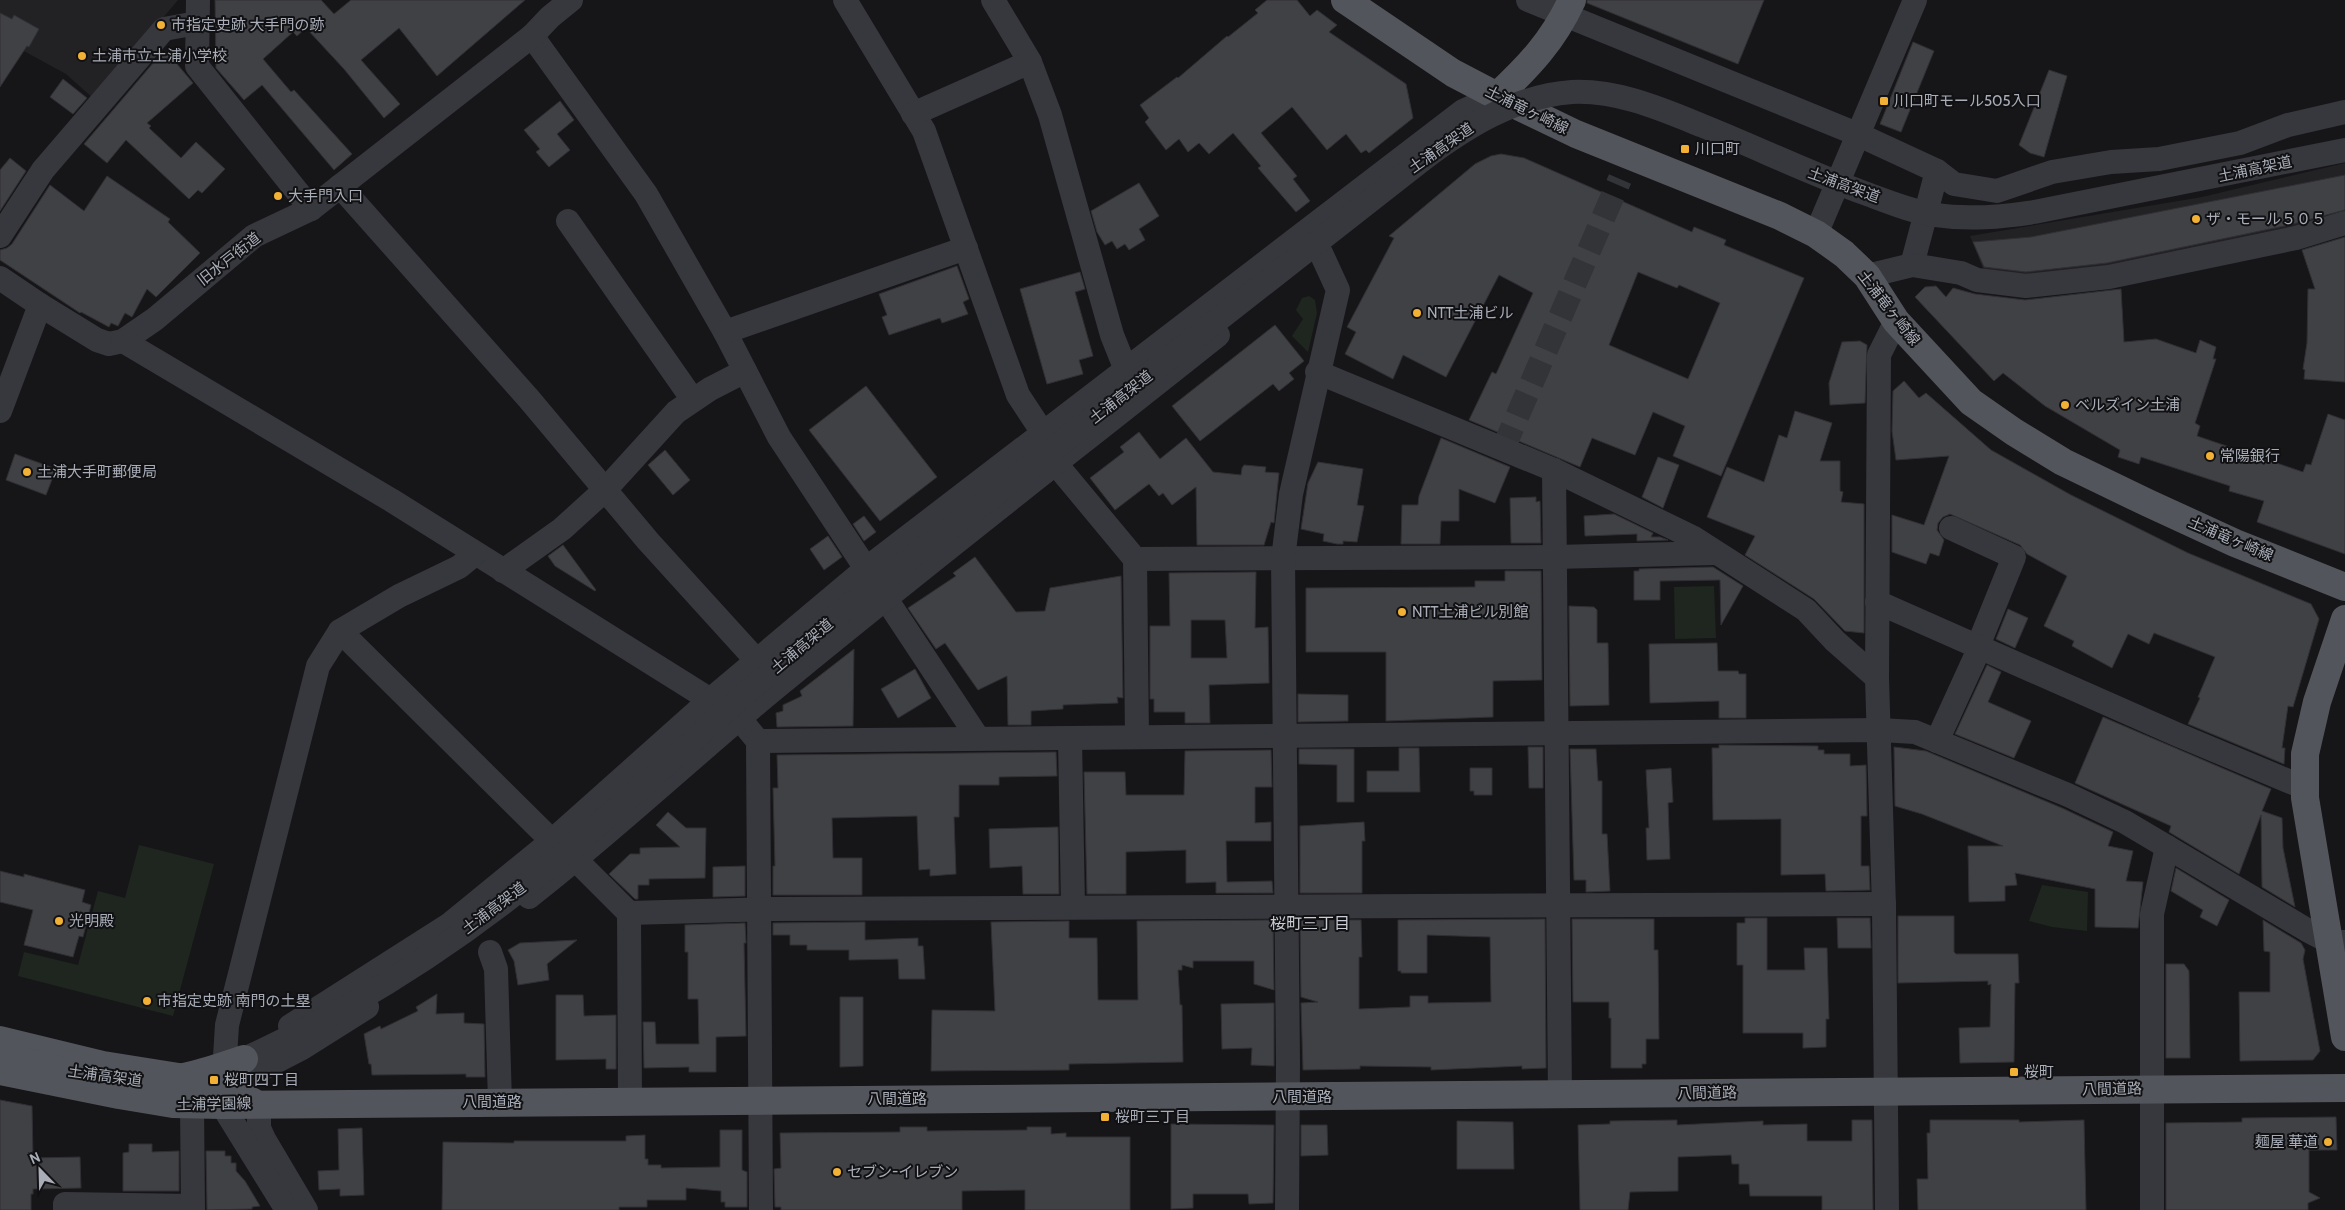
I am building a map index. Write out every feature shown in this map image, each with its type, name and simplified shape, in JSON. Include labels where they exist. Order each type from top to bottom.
[{"type":"main road","name":"土浦竜ヶ崎線","points":[[1345,0],[1453,73],[1496,96],[1576,134],[1780,216],[1816,234],[1844,254],[1867,276],[1896,321],[1971,402],[2014,432],[2064,462],[2148,503],[2235,542],[2345,587]]},
{"type":"main road","points":[[1496,96],[1531,64],[1543,50],[1568,8]]},
{"type":"main road","points":[[2345,619],[2317,702],[2305,754],[2305,788],[2312,849],[2337,942],[2345,1037]]},
{"type":"main road","name":"土浦学園線","points":[[0,1040],[96,1064],[210,1082],[223,1097]]},
{"type":"main road","name":"土浦高架道","points":[[0,1055],[66,1072],[135,1082],[166,1080],[201,1073],[235,1059]]},
{"type":"main road","name":"土浦学園線","points":[[0,1070],[118,1095],[173,1104],[192,1105],[223,1097],[259,1104]]},
{"type":"main road","name":"八間道路","points":[[259,1104],[2345,1088]]},
{"type":"street","points":[[198,0],[197,66],[311,209]]},
{"type":"street","name":"旧水戸街道","points":[[122,341],[156,319],[254,236],[311,209],[532,36],[550,17],[571,0]]},
{"type":"street","points":[[845,0],[924,131],[1018,396],[1043,433],[1056,464],[1135,559],[1137,738]]},
{"type":"street","points":[[993,0],[1030,62],[1050,115],[1112,335],[1126,370]]},
{"type":"street","points":[[1528,0],[1568,8],[1857,134],[1937,171],[1954,184],[1997,191],[2052,172],[2111,162],[2159,159],[2240,143],[2288,125],[2345,112]]},
{"type":"street","points":[[1816,234],[1915,0]]},
{"type":"street","points":[[0,236],[43,170],[164,29],[198,24]]},
{"type":"street","points":[[532,36],[646,194],[725,332],[779,437],[836,526],[867,568],[884,598],[978,738]]},
{"type":"street","points":[[913,114],[1030,62]]},
{"type":"street","name":"土浦高架道","points":[[235,1059],[296,1035],[404,971],[467,929],[583,838],[722,713],[844,610],[1051,452],[1422,160],[1457,134],[1492,114],[1541,97],[1572,92],[1602,93],[1631,99],[1708,128],[1813,174],[1874,197],[1934,215],[1967,218],[2000,217],[2034,212],[2345,150]]},
{"type":"street","points":[[223,1097],[467,943],[576,860],[738,718],[884,598],[1321,253],[1481,122],[1496,96]]},
{"type":"street","points":[[174,1076],[235,1059],[320,1008],[450,924],[554,840],[710,700],[867,568],[1463,111],[1496,96]]},
{"type":"street","points":[[1912,265],[1937,171]]},
{"type":"street","points":[[340,186],[529,399],[648,541],[757,661]]},
{"type":"street","points":[[568,221],[694,400]]},
{"type":"street","points":[[1867,276],[1912,265],[1961,273],[1977,280],[2026,286],[2109,277],[2296,238],[2345,223]]},
{"type":"street","points":[[725,332],[966,248]]},
{"type":"street","points":[[1287,1210],[1287,906],[1283,559],[1291,494],[1317,372],[1338,290],[1321,253]]},
{"type":"street","points":[[0,278],[97,340],[109,344],[122,341],[391,500],[738,718],[758,741],[761,1210]]},
{"type":"street","points":[[0,411],[5,381],[40,305]]},
{"type":"street","points":[[1886,1210],[1884,904],[1877,678],[1879,355],[1896,321]]},
{"type":"street","points":[[503,571],[562,529],[605,490],[676,412],[710,389],[745,371]]},
{"type":"street","points":[[1317,372],[1554,470],[1694,538],[1806,610],[1835,642],[1877,678]]},
{"type":"street","points":[[1554,470],[1560,1095]]},
{"type":"street","points":[[1937,741],[1979,647],[2014,557],[1951,528]]},
{"type":"street","points":[[1135,559],[1555,557],[1715,553]]},
{"type":"street","points":[[287,1210],[223,1097],[235,1059],[227,1024],[315,675],[318,666],[340,631],[399,596],[459,567],[475,554]]},
{"type":"street","points":[[1878,602],[2305,788]]},
{"type":"street","points":[[340,631],[543,832]]},
{"type":"street","points":[[758,741],[1557,732],[1880,730],[1914,732],[2076,799],[2125,822],[2166,847],[2337,942]]},
{"type":"street","points":[[1070,738],[1073,908]]},
{"type":"street","points":[[2152,1210],[2152,914],[2166,847]]},
{"type":"street","points":[[576,860],[629,914],[630,1101]]},
{"type":"street","points":[[629,914],[760,909],[1884,904]]},
{"type":"street","points":[[490,952],[496,969],[500,1102]]},
{"type":"street","points":[[259,1104],[259,1128],[264,1140],[306,1210]]},
{"type":"street","points":[[65,1210],[65,1204],[192,1208],[192,1105]]},
{"type":"shaded area","name":"土浦市立土浦小学校","points":[[0,0],[178,0],[94,99],[66,74],[0,38]]},
{"type":"shaded area","name":"ザ・モール５０５","points":[[2345,163],[2345,212],[2301,226],[2154,260],[2028,275],[1984,271],[1970,236],[2202,197]]},
{"type":"shaded area","points":[[1309,296],[1315,300],[1317,313],[1308,352],[1292,336],[1303,319],[1296,310],[1302,298]]},
{"type":"shaded area","points":[[1714,586],[1716,638],[1675,639],[1674,587]]},
{"type":"shaded area","points":[[139,845],[214,864],[173,1016],[18,976],[24,952],[78,965],[98,891],[125,898]]},
{"type":"shaded area","points":[[2042,885],[2088,892],[2087,931],[2052,927],[2029,921]]},
{"type":"building","points":[[215,0],[321,0],[334,14],[351,0],[525,0],[437,76],[399,28],[361,60],[400,104],[384,118],[344,69],[306,28],[297,36],[293,32],[263,59],[291,92],[294,90],[352,154],[334,170],[262,85],[244,100],[216,68]]},
{"type":"building","points":[[1267,0],[1297,0],[1310,16],[1317,10],[1337,25],[1329,32],[1406,84],[1413,118],[1369,153],[1366,150],[1361,153],[1346,134],[1327,150],[1292,107],[1261,133],[1297,176],[1293,179],[1310,201],[1296,212],[1258,168],[1261,166],[1233,133],[1209,154],[1199,143],[1188,152],[1179,139],[1166,150],[1145,122],[1149,118],[1140,105],[1178,78],[1227,36],[1258,13],[1255,10]]},
{"type":"building","points":[[1587,0],[1764,0],[1738,64],[1587,3]]},
{"type":"building","points":[[0,13],[12,19],[14,15],[39,29],[29,47],[27,46],[0,87]]},
{"type":"building","points":[[1913,42],[1934,51],[1901,132],[1880,124]]},
{"type":"building","points":[[166,51],[193,83],[147,123],[151,126],[149,128],[181,158],[196,142],[225,169],[202,193],[198,190],[189,199],[126,140],[107,163],[84,144],[154,62]]},
{"type":"building","points":[[2049,70],[2067,76],[2044,157],[2030,153],[2019,145]]},
{"type":"building","points":[[63,79],[87,98],[73,114],[50,97]]},
{"type":"building","points":[[560,101],[574,120],[557,134],[570,150],[549,167],[536,152],[540,149],[524,130]]},
{"type":"building","points":[[1501,154],[1524,158],[1692,232],[1694,227],[1726,240],[1724,245],[1804,278],[1721,476],[1673,456],[1685,426],[1653,412],[1635,455],[1592,438],[1580,467],[1469,420],[1492,372],[1496,374],[1533,293],[1499,275],[1446,377],[1403,355],[1393,379],[1345,354],[1356,332],[1347,327],[1394,238],[1389,236],[1475,164],[1491,156]],"holes":[[[1638,272],[1677,288],[1679,285],[1720,303],[1688,379],[1609,345]]]},
{"type":"building","points":[[10,158],[26,171],[0,211],[0,170]]},
{"type":"building","name":"ザ・モール５０５","points":[[2345,175],[2345,210],[2289,225],[2107,263],[2026,272],[1984,267],[1973,242],[2031,237]]},
{"type":"building","points":[[107,176],[170,219],[168,222],[200,253],[156,297],[147,289],[132,317],[125,313],[118,326],[111,323],[109,327],[80,313],[0,260],[0,250],[12,244],[50,185],[84,211]]},
{"type":"building","points":[[1139,183],[1159,216],[1139,229],[1145,240],[1129,250],[1125,244],[1117,249],[1112,241],[1105,245],[1097,232],[1091,211]]},
{"type":"building","points":[[2345,237],[2345,382],[2304,379],[2308,289],[2315,289],[2302,250]]},
{"type":"building","points":[[957,266],[969,299],[963,302],[968,314],[942,323],[940,318],[889,335],[882,317],[887,315],[879,294]]},
{"type":"building","points":[[1080,272],[1085,289],[1075,292],[1093,356],[1079,360],[1083,374],[1047,384],[1020,289]]},
{"type":"building","points":[[1936,286],[1946,297],[1953,288],[1975,294],[2025,300],[2121,289],[2124,342],[2156,339],[2196,353],[2200,340],[2216,347],[2213,359],[2216,359],[2195,423],[2200,426],[2197,436],[2303,472],[2306,464],[2311,465],[2328,414],[2345,420],[2345,554],[2257,522],[2264,501],[2229,491],[2230,486],[2141,457],[2139,464],[2118,457],[2120,450],[2045,406],[2003,373],[1994,381],[1915,297],[1925,287]]},
{"type":"building","points":[[1275,325],[1304,361],[1289,373],[1294,379],[1279,391],[1273,384],[1200,441],[1172,406]]},
{"type":"building","points":[[1860,341],[1867,345],[1865,403],[1830,405],[1829,383],[1842,342]]},
{"type":"building","points":[[1904,381],[1919,398],[1926,393],[1991,450],[2071,495],[2188,553],[2311,604],[2319,619],[2293,707],[2288,706],[2282,748],[2285,748],[2284,764],[2188,724],[2215,657],[2154,633],[2149,644],[2128,634],[2112,668],[2072,646],[2074,641],[2044,626],[2067,576],[2027,554],[2020,545],[1950,514],[1943,517],[1938,523],[1937,530],[1944,540],[1939,556],[1930,553],[1926,564],[1892,552],[1892,515],[1924,525],[1949,456],[1896,460],[1892,431],[1893,391]]},
{"type":"building","points":[[866,386],[937,477],[880,521],[809,430]]},
{"type":"building","points":[[1795,411],[1832,423],[1820,461],[1840,461],[1840,491],[1843,492],[1841,502],[1864,504],[1864,633],[1845,631],[1814,599],[1745,555],[1755,536],[1707,517],[1727,467],[1764,482],[1779,435],[1787,438]]},
{"type":"building","points":[[1139,432],[1160,459],[1186,438],[1213,472],[1241,475],[1244,465],[1266,467],[1265,472],[1279,473],[1274,523],[1271,522],[1264,545],[1197,545],[1196,487],[1172,505],[1163,493],[1159,496],[1149,484],[1115,510],[1090,478],[1124,452],[1120,447]]},
{"type":"building","points":[[1441,438],[1510,467],[1495,503],[1459,489],[1459,521],[1441,521],[1440,544],[1401,544],[1402,505],[1418,505],[1419,496]]},
{"type":"building","points":[[665,450],[690,480],[673,495],[648,465]]},
{"type":"building","points":[[15,454],[56,469],[46,495],[6,480]]},
{"type":"building","points":[[1658,457],[1679,465],[1663,508],[1642,497]]},
{"type":"building","points":[[1318,462],[1363,469],[1357,505],[1364,506],[1357,542],[1343,541],[1343,544],[1337,544],[1323,541],[1324,534],[1301,529],[1308,483]]},
{"type":"building","points":[[1536,497],[1536,502],[1540,501],[1541,543],[1511,543],[1510,498]]},
{"type":"building","points":[[1614,514],[1653,533],[1651,537],[1660,537],[1668,540],[1637,541],[1637,534],[1585,536],[1584,516]]},
{"type":"building","points":[[864,516],[876,532],[864,541],[853,524]]},
{"type":"building","points":[[828,536],[842,557],[824,570],[810,549]]},
{"type":"building","points":[[563,545],[595,591],[555,566],[548,556]]},
{"type":"building","points":[[975,557],[1016,612],[1045,611],[1050,588],[1121,576],[1123,698],[1117,697],[1118,703],[1063,705],[1063,709],[1031,711],[1031,725],[1008,725],[1007,676],[978,690],[945,643],[936,649],[908,608],[956,576],[953,573]]},
{"type":"building","points":[[1713,567],[1743,586],[1721,625],[1720,580],[1660,581],[1660,600],[1634,600],[1634,571],[1639,571],[1639,569]]},
{"type":"building","points":[[1505,571],[1541,571],[1542,680],[1493,681],[1493,717],[1386,721],[1386,652],[1306,652],[1306,588],[1475,587],[1475,581],[1505,581]]},
{"type":"building","points":[[1256,572],[1255,628],[1268,627],[1269,683],[1209,685],[1210,723],[1185,723],[1185,712],[1154,712],[1154,699],[1150,699],[1150,626],[1170,626],[1169,573]],"holes":[[[1191,620],[1225,620],[1227,658],[1191,658]]]},
{"type":"building","points":[[1569,606],[1594,607],[1597,610],[1597,643],[1608,643],[1609,705],[1570,706]]},
{"type":"building","points":[[2008,609],[2028,618],[2015,648],[1996,639]]},
{"type":"building","points":[[1717,643],[1718,671],[1738,671],[1739,674],[1746,674],[1746,718],[1719,718],[1719,701],[1650,703],[1649,644]]},
{"type":"building","points":[[854,649],[853,726],[777,727],[776,713],[783,711],[783,705],[802,696],[800,691]]},
{"type":"building","points":[[1987,665],[2001,672],[1988,702],[2031,721],[2014,758],[1955,734]]},
{"type":"building","points":[[915,669],[931,698],[898,718],[881,689]]},
{"type":"building","points":[[1298,694],[1348,695],[1348,721],[1298,722]]},
{"type":"building","points":[[2103,717],[2271,789],[2262,811],[2282,818],[2283,848],[2295,907],[2262,887],[2261,815],[2239,874],[2169,832],[2171,826],[2075,783]]},
{"type":"building","points":[[1719,745],[1818,746],[1818,750],[1824,750],[1824,754],[1850,754],[1850,766],[1866,765],[1867,816],[1861,816],[1861,866],[1869,866],[1870,890],[1826,891],[1825,874],[1781,875],[1781,819],[1713,820],[1712,748],[1719,748]]},
{"type":"building","points":[[1528,747],[1543,747],[1543,788],[1529,788]]},
{"type":"building","points":[[1894,747],[1926,751],[2062,808],[2113,832],[2108,846],[2133,851],[2126,881],[2143,882],[2138,928],[2095,927],[2095,889],[2015,873],[2017,885],[2005,886],[2005,901],[1969,902],[1968,846],[2003,846],[1922,814],[1895,806]]},
{"type":"building","points":[[1399,748],[1419,748],[1420,792],[1367,792],[1367,771],[1399,771]]},
{"type":"building","points":[[1299,749],[1354,749],[1354,802],[1337,802],[1337,765],[1299,764]]},
{"type":"building","points":[[1570,749],[1596,749],[1598,781],[1602,781],[1602,834],[1607,834],[1610,891],[1586,892],[1586,880],[1574,880]]},
{"type":"building","points":[[1271,750],[1272,787],[1255,787],[1255,823],[1271,822],[1271,841],[1226,841],[1227,882],[1272,881],[1273,893],[1216,893],[1216,882],[1186,883],[1186,850],[1126,852],[1126,894],[1087,894],[1084,772],[1125,772],[1126,795],[1184,795],[1185,751]]},
{"type":"building","points":[[1056,752],[1057,776],[999,777],[999,785],[959,785],[959,817],[954,817],[956,874],[930,876],[930,869],[919,870],[917,816],[832,818],[833,858],[862,858],[862,895],[773,895],[773,866],[775,866],[773,788],[778,788],[777,755]]},
{"type":"building","points":[[1470,768],[1492,768],[1492,795],[1474,795],[1474,791],[1470,791]]},
{"type":"building","points":[[1671,768],[1673,802],[1668,803],[1670,859],[1647,860],[1646,828],[1649,828],[1646,770]]},
{"type":"building","points":[[668,812],[686,828],[706,828],[705,878],[649,879],[649,885],[638,885],[638,899],[635,899],[609,874],[630,854],[640,854],[640,848],[680,847],[656,825]]},
{"type":"building","points":[[1364,822],[1365,841],[1362,841],[1362,893],[1300,893],[1300,826]]},
{"type":"building","points":[[1058,827],[1059,894],[1023,894],[1022,866],[990,868],[989,829]]},
{"type":"building","points":[[745,866],[745,896],[713,897],[713,867]]},
{"type":"building","points":[[2176,868],[2229,900],[2217,926],[2200,917],[2203,910],[2171,891]]},
{"type":"building","name":"光明殿","points":[[0,871],[24,877],[24,874],[85,890],[82,902],[91,905],[83,937],[79,936],[73,957],[24,945],[33,910],[0,902]]},
{"type":"building","points":[[1898,916],[1954,916],[1954,952],[1956,954],[2018,954],[2019,983],[2015,983],[2014,1062],[1960,1063],[1959,1028],[1990,1027],[1991,984],[1988,985],[1988,981],[1898,983]]},
{"type":"building","points":[[1745,918],[1767,918],[1767,970],[1805,970],[1804,948],[1827,948],[1829,1019],[1826,1019],[1826,1047],[1803,1048],[1803,1033],[1743,1033],[1743,965],[1737,965],[1737,923],[1745,923]]},
{"type":"building","points":[[1837,918],[1870,918],[1871,948],[1838,948]]},
{"type":"building","points":[[1545,919],[1546,1068],[1522,1069],[1522,1066],[1431,1070],[1431,1067],[1360,1066],[1360,1069],[1303,1070],[1301,1003],[1318,1002],[1301,997],[1300,920],[1361,920],[1362,957],[1359,957],[1359,1009],[1410,1007],[1410,996],[1428,996],[1428,1003],[1491,1002],[1490,937],[1427,935],[1427,973],[1401,973],[1401,971],[1398,971],[1398,920]]},
{"type":"building","points":[[1572,919],[1654,919],[1654,950],[1658,950],[1659,1039],[1646,1039],[1646,1064],[1642,1064],[1642,1068],[1611,1068],[1611,1018],[1609,1018],[1609,1002],[1573,1002]]},
{"type":"building","points":[[1273,920],[1274,990],[1254,984],[1254,961],[1193,961],[1193,968],[1182,965],[1182,970],[1178,970],[1180,1005],[1182,1005],[1183,1062],[1069,1064],[1069,1070],[931,1071],[932,1010],[995,1011],[991,922],[1069,921],[1069,938],[1097,938],[1098,1000],[1138,1000],[1137,921]]},
{"type":"building","points":[[2263,920],[2301,943],[2305,950],[2303,959],[2320,1051],[2313,1060],[2240,1061],[2239,992],[2270,992],[2270,952],[2264,951]]},
{"type":"building","points":[[865,922],[865,940],[918,938],[918,946],[923,946],[925,979],[899,979],[898,959],[849,960],[849,950],[807,950],[807,945],[790,945],[790,935],[773,935],[773,923]]},
{"type":"building","points":[[745,923],[746,1036],[716,1037],[716,1072],[689,1072],[689,1067],[644,1068],[643,1022],[655,1022],[656,1044],[699,1044],[698,999],[688,999],[688,952],[685,952],[685,925]]},
{"type":"building","points":[[577,940],[547,964],[549,980],[518,985],[514,961],[508,950],[520,943]]},
{"type":"building","points":[[2166,964],[2184,964],[2189,971],[2190,1058],[2166,1058]]},
{"type":"building","points":[[437,994],[436,1014],[464,1013],[464,1023],[484,1024],[485,1077],[466,1077],[466,1074],[372,1075],[364,1034],[380,1026],[381,1029],[418,1011],[416,1007]]},
{"type":"building","points":[[556,995],[583,995],[584,1016],[616,1015],[616,1069],[606,1069],[606,1059],[556,1060]]},
{"type":"building","points":[[840,997],[863,997],[863,1066],[840,1067]]},
{"type":"building","points":[[1274,1003],[1274,1066],[1251,1065],[1252,1048],[1222,1049],[1221,1004]]},
{"type":"building","points":[[0,1100],[32,1106],[33,1158],[80,1157],[81,1188],[33,1189],[33,1194],[31,1194],[31,1210],[0,1210]]},
{"type":"building","points":[[2336,1117],[2337,1150],[2309,1150],[2309,1192],[2320,1198],[2308,1203],[2308,1210],[2166,1210],[2166,1123],[2242,1122],[2242,1118]]},
{"type":"building","points":[[1677,1120],[1677,1125],[1763,1121],[1763,1125],[1807,1124],[1807,1141],[1852,1141],[1852,1120],[1872,1120],[1873,1210],[1822,1210],[1822,1196],[1750,1196],[1749,1184],[1739,1184],[1739,1164],[1732,1164],[1731,1155],[1678,1157],[1678,1191],[1630,1192],[1628,1210],[1580,1210],[1578,1125],[1610,1124],[1610,1121]]},
{"type":"building","points":[[1930,1120],[2019,1120],[2019,1122],[2084,1120],[2086,1210],[1918,1210],[1917,1179],[1928,1179],[1927,1133],[1930,1133]]},
{"type":"building","points":[[1457,1121],[1513,1122],[1514,1169],[1457,1169]]},
{"type":"building","points":[[1171,1124],[1274,1125],[1273,1203],[1249,1204],[1248,1194],[1193,1194],[1193,1208],[1171,1209]]},
{"type":"building","points":[[1301,1125],[1327,1125],[1328,1155],[1301,1156]]},
{"type":"building","points":[[900,1127],[927,1127],[927,1131],[1027,1130],[1027,1127],[1051,1127],[1051,1134],[1066,1133],[1066,1137],[1130,1137],[1130,1210],[1025,1210],[1025,1190],[962,1191],[962,1210],[781,1210],[781,1207],[775,1207],[774,1169],[781,1168],[780,1133],[900,1132]]},
{"type":"building","points":[[362,1128],[364,1195],[340,1196],[340,1189],[319,1190],[318,1171],[339,1170],[338,1129]]},
{"type":"building","points":[[720,1130],[742,1130],[742,1170],[747,1172],[747,1207],[725,1207],[725,1202],[721,1202],[721,1191],[686,1188],[686,1200],[647,1200],[647,1207],[619,1207],[619,1210],[442,1210],[443,1142],[626,1141],[626,1136],[645,1135],[645,1159],[648,1159],[648,1165],[661,1165],[661,1168],[720,1167]]},
{"type":"building","points":[[129,1144],[152,1144],[152,1152],[179,1151],[179,1191],[123,1191],[123,1153],[129,1152]]},
{"type":"building","points":[[206,1151],[225,1151],[225,1156],[231,1156],[231,1163],[236,1163],[236,1171],[245,1181],[260,1206],[252,1207],[252,1209],[207,1210]]},
{"type":"tunnel","points":[[1503,449],[1620,179]]},
{"type":"place","name":"市指定史跡 大手門の跡","points":[[161,25]]},
{"type":"place","name":"土浦市立土浦小学校","points":[[82,56]]},
{"type":"place","name":"川口町モール505入口","points":[[1884,101]]},
{"type":"place","name":"川口町","points":[[1685,149]]},
{"type":"place","name":"大手門入口","points":[[278,196]]},
{"type":"place","name":"ザ・モール５０５","points":[[2196,219]]},
{"type":"place","name":"NTT土浦ビル","points":[[1417,313]]},
{"type":"place","name":"ベルズイン土浦","points":[[2065,405]]},
{"type":"place","name":"常陽銀行","points":[[2210,456]]},
{"type":"place","name":"土浦大手町郵便局","points":[[27,472]]},
{"type":"place","name":"NTT土浦ビル別館","points":[[1402,612]]},
{"type":"place","name":"光明殿","points":[[59,921]]},
{"type":"place","name":"市指定史跡 南門の土塁","points":[[147,1001]]},
{"type":"place","name":"桜町","points":[[2014,1072]]},
{"type":"place","name":"桜町四丁目","points":[[214,1080]]},
{"type":"place","name":"桜町三丁目","points":[[1105,1117]]},
{"type":"place","name":"麺屋 華道","points":[[2328,1142]]},
{"type":"place","name":"セブン-イレブン","points":[[837,1172]]},
{"type":"district","name":"桜町三丁目","points":[[1310,923]]}]
